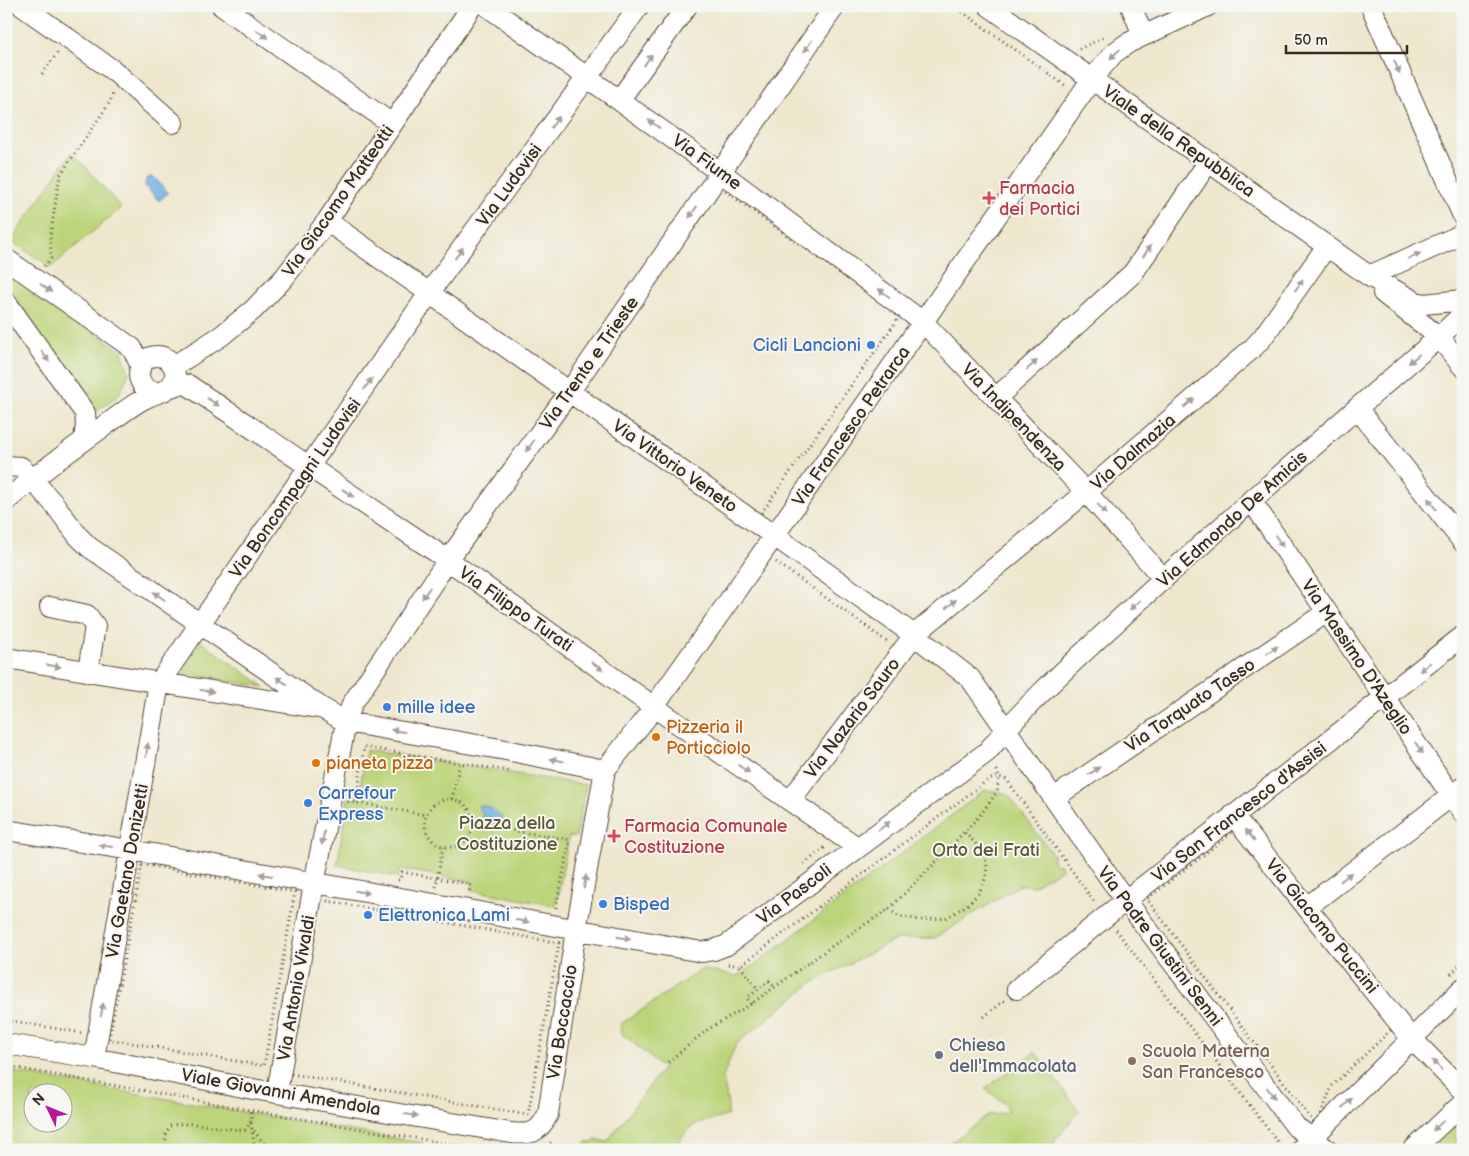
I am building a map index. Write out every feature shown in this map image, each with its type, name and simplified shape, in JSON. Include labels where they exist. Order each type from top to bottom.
[{"type":"street","points":[[22,6],[114,71],[173,123]]},
{"type":"street","points":[[222,6],[392,124]]},
{"type":"street","name":"Via Giacomo Matteotti","points":[[174,366],[221,336],[253,310],[284,278],[327,221],[472,6]]},
{"type":"street","name":"Via Fiume","points":[[487,6],[721,172],[923,322]]},
{"type":"street","name":"Via Ludovisi","points":[[430,292],[639,6]]},
{"type":"street","points":[[620,99],[687,6]]},
{"type":"street","name":"Via Trento e Trieste","points":[[346,722],[352,704],[448,560],[570,391],[835,6]]},
{"type":"street","name":"Viale della Repubblica","points":[[989,6],[1369,276]]},
{"type":"street","points":[[1131,6],[1143,35]]},
{"type":"street","points":[[1371,6],[1463,216]]},
{"type":"street","name":"Via Francesco Petrarca","points":[[605,770],[654,707],[1092,79],[1114,53],[1143,35],[1214,10]]},
{"type":"street","points":[[996,398],[1133,273],[1209,161]]},
{"type":"street","name":"Via Vittorio Veneto","points":[[327,221],[914,635],[970,678],[1007,729]]},
{"type":"street","points":[[1369,276],[1463,234]]},
{"type":"street","name":"Via Dalmazia","points":[[914,635],[1086,492],[1254,347],[1327,246]]},
{"type":"street","points":[[6,259],[132,348],[143,386],[153,392],[164,390]]},
{"type":"street","points":[[1369,276],[1416,302],[1424,304],[1463,300]]},
{"type":"street","points":[[1369,276],[1386,296],[1439,337],[1463,367]]},
{"type":"street","name":"Via Boncompagni Ludovisi","points":[[158,683],[310,468],[430,292]]},
{"type":"street","points":[[6,302],[85,413],[84,440]]},
{"type":"street","name":"Via Edmondo De Amicis","points":[[1007,729],[1079,656],[1463,314]]},
{"type":"street","name":"Via Indipendenza","points":[[923,322],[1086,492],[1164,579]]},
{"type":"street","points":[[6,501],[31,479],[143,398],[164,390],[175,377],[174,366],[167,359],[158,356],[148,358],[140,371],[132,392],[106,424]]},
{"type":"street","name":"Via Filippo Turati","points":[[164,390],[179,384],[188,385],[448,560],[654,707],[857,847]]},
{"type":"street","points":[[1357,408],[1463,542]]},
{"type":"street","points":[[6,466],[20,467],[89,547],[322,708],[346,722],[605,770],[576,930],[431,912],[314,884],[131,850],[6,830]]},
{"type":"street","name":"Via Massimo D'Azeglio","points":[[1252,500],[1386,698],[1457,792],[1463,813]]},
{"type":"street","points":[[50,607],[87,614],[92,619],[95,626],[88,672]]},
{"type":"street","name":"Via Torquato Tasso","points":[[1054,798],[1327,612]]},
{"type":"street","name":"Via Nazario Sauro","points":[[790,801],[914,635]]},
{"type":"street","name":"Via San Francesco d'Assisi","points":[[1017,989],[1233,815],[1386,698],[1463,636]]},
{"type":"street","points":[[6,658],[322,708]]},
{"type":"street","name":"Via Gaetano Donizetti","points":[[94,1058],[158,683]]},
{"type":"street","points":[[314,884],[346,722]]},
{"type":"street","name":"Via Padre Giustini Senni","points":[[1007,729],[1126,900],[1296,1127],[1313,1146]]},
{"type":"street","name":"Via Pascoli","points":[[576,930],[702,952],[714,950],[727,944],[857,847],[991,757],[1007,729]]},
{"type":"street","points":[[991,757],[1000,750],[1022,751]]},
{"type":"street","points":[[1307,907],[1457,792]]},
{"type":"street","name":"Via Giacomo Puccini","points":[[1233,815],[1411,1038],[1463,1092]]},
{"type":"street","name":"Via Antonio Vivaldi","points":[[277,1092],[314,884]]},
{"type":"street","name":"Via Boccaccio","points":[[548,1114],[576,930]]},
{"type":"street","points":[[1313,1146],[1411,1038],[1456,982]]},
{"type":"street","name":"Viale Giovanni Amendola","points":[[6,1044],[518,1134],[536,1131],[542,1126],[548,1114]]},
{"type":"street","points":[[1413,1150],[1463,1103]]},
{"type":"path","points":[[954,6],[1067,86]]},
{"type":"path","points":[[1214,10],[1237,6]]},
{"type":"path","points":[[1074,51],[1076,52],[1109,35]]},
{"type":"path","points":[[42,74],[59,51]]},
{"type":"path","points":[[35,280],[50,258],[50,237],[60,175],[112,99],[113,93],[110,88]]},
{"type":"path","points":[[721,188],[900,316],[760,515],[581,387],[721,188]]},
{"type":"path","points":[[776,561],[891,644]]},
{"type":"path","points":[[356,797],[364,747],[511,771]]},
{"type":"path","points":[[668,1062],[707,1030],[751,1004],[889,908],[981,814],[997,792],[999,777],[991,757]]},
{"type":"path","points":[[452,799],[460,763]]},
{"type":"path","points":[[740,966],[852,880],[988,780],[999,777],[1007,780],[1106,916],[1279,1144],[1279,1150]]},
{"type":"path","points":[[452,799],[465,805],[472,817],[473,824],[472,831],[464,843],[450,848],[437,844],[427,835],[425,828],[426,815],[429,809],[439,801],[452,799]]},
{"type":"path","points":[[345,800],[426,815]]},
{"type":"path","points":[[473,824],[576,841]]},
{"type":"path","points":[[1234,831],[1392,1029],[1332,1086],[1319,1120],[1315,1124],[1172,932],[1147,899],[1234,831]]},
{"type":"path","points":[[889,908],[898,916],[921,920],[946,918],[967,905],[979,893],[986,877],[987,863],[980,848],[964,832]]},
{"type":"path","points":[[547,907],[557,908],[570,840]]},
{"type":"path","points":[[803,864],[828,845],[826,844]]},
{"type":"path","points":[[431,912],[443,847]]},
{"type":"path","points":[[142,864],[295,892],[264,1066],[109,1039],[142,864]]},
{"type":"path","points":[[391,878],[400,880],[402,872],[438,878],[470,884],[469,893],[479,894]]},
{"type":"path","points":[[317,899],[431,912],[559,943],[528,1115],[286,1073],[317,899]]},
{"type":"path","points":[[722,962],[740,966],[758,989]]},
{"type":"path","points":[[1456,982],[1463,962]]},
{"type":"path","points":[[751,1004],[746,998],[758,989],[769,981],[774,987]]},
{"type":"path","points":[[984,1017],[1017,989]]},
{"type":"path","points":[[6,1020],[82,1033],[84,1024]]},
{"type":"path","points":[[6,1066],[485,1150]]},
{"type":"path","points":[[250,1110],[255,1150]]},
{"type":"path","points":[[174,1150],[165,1148],[166,1135],[170,1126],[184,1124],[245,1130],[251,1123]]},
{"type":"path","points":[[252,1128],[268,1150]]},
{"type":"green space","points":[[71,153],[84,165],[121,208],[51,267],[11,241]]},
{"type":"green space","points":[[6,275],[21,279],[122,352],[129,373],[120,393],[96,412],[43,340],[11,292],[6,284]]},
{"type":"green space","points":[[201,642],[265,687],[181,673]]},
{"type":"green space","name":"Piazza della Costituzione","points":[[366,750],[586,785],[576,837],[569,836],[556,906],[472,890],[473,882],[400,869],[398,877],[337,865],[348,798],[358,799]]},
{"type":"green space","name":"Orto dei Frati","points":[[985,790],[1007,793],[1054,856],[1052,859],[1056,865],[1059,863],[1063,868],[1033,886],[1020,885],[935,938],[897,939],[812,983],[736,1044],[723,1077],[728,1115],[694,1125],[685,1133],[674,1150],[578,1150],[588,1141],[590,1144],[596,1140],[607,1142],[663,1068],[620,1032],[621,1024],[702,969],[736,976],[745,972]]},
{"type":"green space","points":[[1035,1052],[1079,1111],[1054,1142],[1058,1150],[941,1150],[988,1115],[1009,1111],[1002,1101],[985,1089]]},
{"type":"green space","points":[[6,1071],[423,1143],[417,1150],[6,1150]]},
{"type":"green space","points":[[1457,1120],[1463,1121],[1463,1150],[1442,1150],[1432,1139]]},
{"type":"water","points":[[154,177],[168,193],[159,201],[145,186],[146,179]]},
{"type":"water","points":[[479,805],[489,807],[496,812],[508,828],[489,823],[483,817]]},
{"type":"place","name":"Farmacia dei Portici","points":[[989,198]]},
{"type":"place","name":"Cicli Lancioni","points":[[871,345]]},
{"type":"place","name":"mille idee","points":[[387,707]]},
{"type":"place","name":"Pizzeria il Porticciolo","points":[[656,737]]},
{"type":"place","name":"pianeta pizza","points":[[316,763]]},
{"type":"place","name":"Carrefour Express","points":[[308,803]]},
{"type":"place","name":"Farmacia Comunale Costituzione","points":[[614,836]]},
{"type":"place","name":"Bisped","points":[[603,904]]},
{"type":"place","name":"Elettronica Lami","points":[[368,915]]},
{"type":"place","name":"Chiesa dell'Immacolata","points":[[939,1055]]},
{"type":"place","name":"Scuola Materna San Francesco","points":[[1132,1061]]}]
